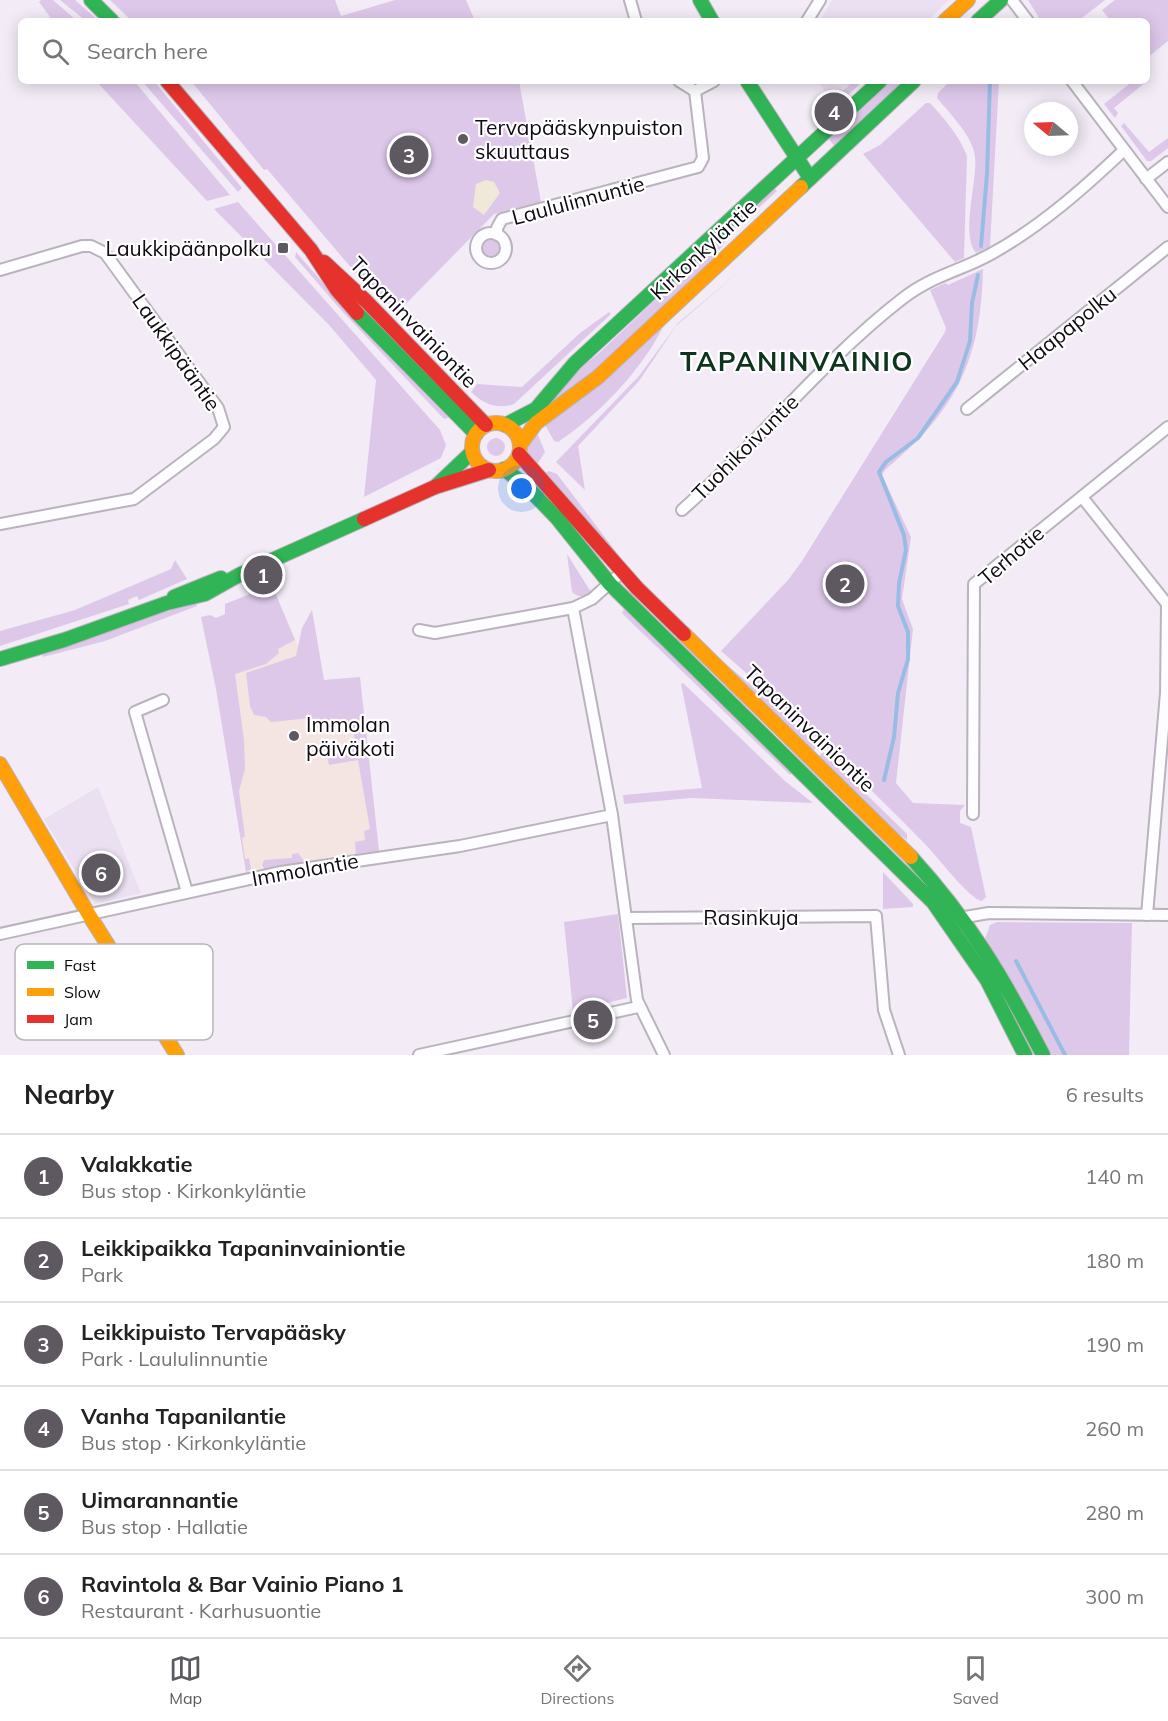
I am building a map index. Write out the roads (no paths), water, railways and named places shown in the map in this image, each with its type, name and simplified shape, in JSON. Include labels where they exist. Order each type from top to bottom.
[{"type":"main road","points":[[91,0],[109,18]]},
{"type":"main road","points":[[700,0],[710,18]]},
{"type":"main road","points":[[948,18],[968,0]]},
{"type":"main road","points":[[981,18],[1001,0]]},
{"type":"main road","name":"Tapaninvainiontie","points":[[169,84],[311,250],[347,280],[481,429]]},
{"type":"main road","points":[[749,84],[810,178]]},
{"type":"main road","name":"Kirkonkyläntie","points":[[505,425],[519,422],[529,414],[575,363],[877,84]]},
{"type":"main road","name":"Kirkonkyläntie","points":[[519,449],[536,423],[598,377],[911,84]]},
{"type":"main road","points":[[0,659],[64,640],[167,603],[181,592],[196,586],[239,575],[435,487],[476,472],[504,469],[513,463],[519,449],[517,435],[505,425],[497,423],[481,429],[472,452],[449,471],[435,487]]},
{"type":"main road","name":"Tapaninvainiontie","points":[[519,449],[622,572],[890,834],[946,896],[1009,988],[1043,1055]]},
{"type":"main road","points":[[472,452],[476,461],[489,470]]},
{"type":"main road","name":"Tapaninvainiontie","points":[[504,469],[524,484],[557,518],[610,584],[880,847],[933,902],[987,980],[1025,1055]]},
{"type":"main road","points":[[0,764],[107,944]]},
{"type":"main road","points":[[168,1040],[177,1055]]},
{"type":"street","points":[[630,0],[635,18]]},
{"type":"street","points":[[809,18],[820,0]]},
{"type":"street","points":[[1012,0],[1026,18]]},
{"type":"street","points":[[684,84],[695,91],[708,84]]},
{"type":"street","points":[[1074,84],[1168,207]]},
{"type":"street","name":"Laululinnuntie","points":[[497,235],[497,228],[502,219],[698,167],[703,158],[695,91]]},
{"type":"street","name":"Tuohikoivuntie","points":[[682,510],[844,349],[900,301],[923,283],[988,255],[1013,241],[1065,201],[1124,150]]},
{"type":"street","points":[[1146,179],[1168,162]]},
{"type":"street","name":"Laukkipääntie","points":[[0,270],[82,246],[91,246],[105,253],[218,408],[224,427],[214,439],[134,499],[0,524]]},
{"type":"street","name":"Haapapolku","points":[[966,409],[1168,247]]},
{"type":"street","name":"Terhotie","points":[[973,813],[974,584],[1166,433]]},
{"type":"street","points":[[1082,497],[1167,604],[1165,703],[1147,915]]},
{"type":"street","points":[[419,630],[435,633],[573,608],[592,599],[622,572]]},
{"type":"street","points":[[573,608],[612,815],[638,1007],[664,1055]]},
{"type":"street","points":[[163,700],[135,712],[187,892]]},
{"type":"street","name":"Immolantie","points":[[0,934],[310,866],[460,846],[612,815]]},
{"type":"street","points":[[947,920],[989,913],[1168,915]]},
{"type":"street","name":"Rasinkuja","points":[[626,918],[876,916],[884,1010],[899,1055]]},
{"type":"street","points":[[419,1055],[638,1007]]},
{"type":"waterway","points":[[981,246],[987,174],[990,84]]},
{"type":"waterway","points":[[884,780],[894,737],[898,693],[908,659],[908,632],[898,606],[899,583],[906,550],[904,535],[879,472],[886,462],[918,438],[957,382],[970,341],[972,303],[978,275]]},
{"type":"waterway","points":[[1016,961],[1065,1055]]},
{"type":"place","name":"Vanha Tapanilantie","points":[[834,112]]},
{"type":"place","name":"Tervapääskynpuiston skuuttaus","points":[[463,139]]},
{"type":"place","name":"Leikkipuisto Tervapääsky","points":[[409,155]]},
{"type":"place","name":"Laukkipäänpolku","points":[[283,248]]},
{"type":"place","name":"Valakkatie","points":[[263,575]]},
{"type":"place","name":"Leikkipaikka Tapaninvainiontie","points":[[845,584]]},
{"type":"place","name":"Immolan päiväkoti","points":[[294,736]]},
{"type":"place","name":"Ravintola & Bar Vainio Piano 1","points":[[101,873]]},
{"type":"place","name":"Uimarannantie","points":[[593,1020]]},
{"type":"district","name":"TAPANINVAINIO","points":[[797,361]]}]
